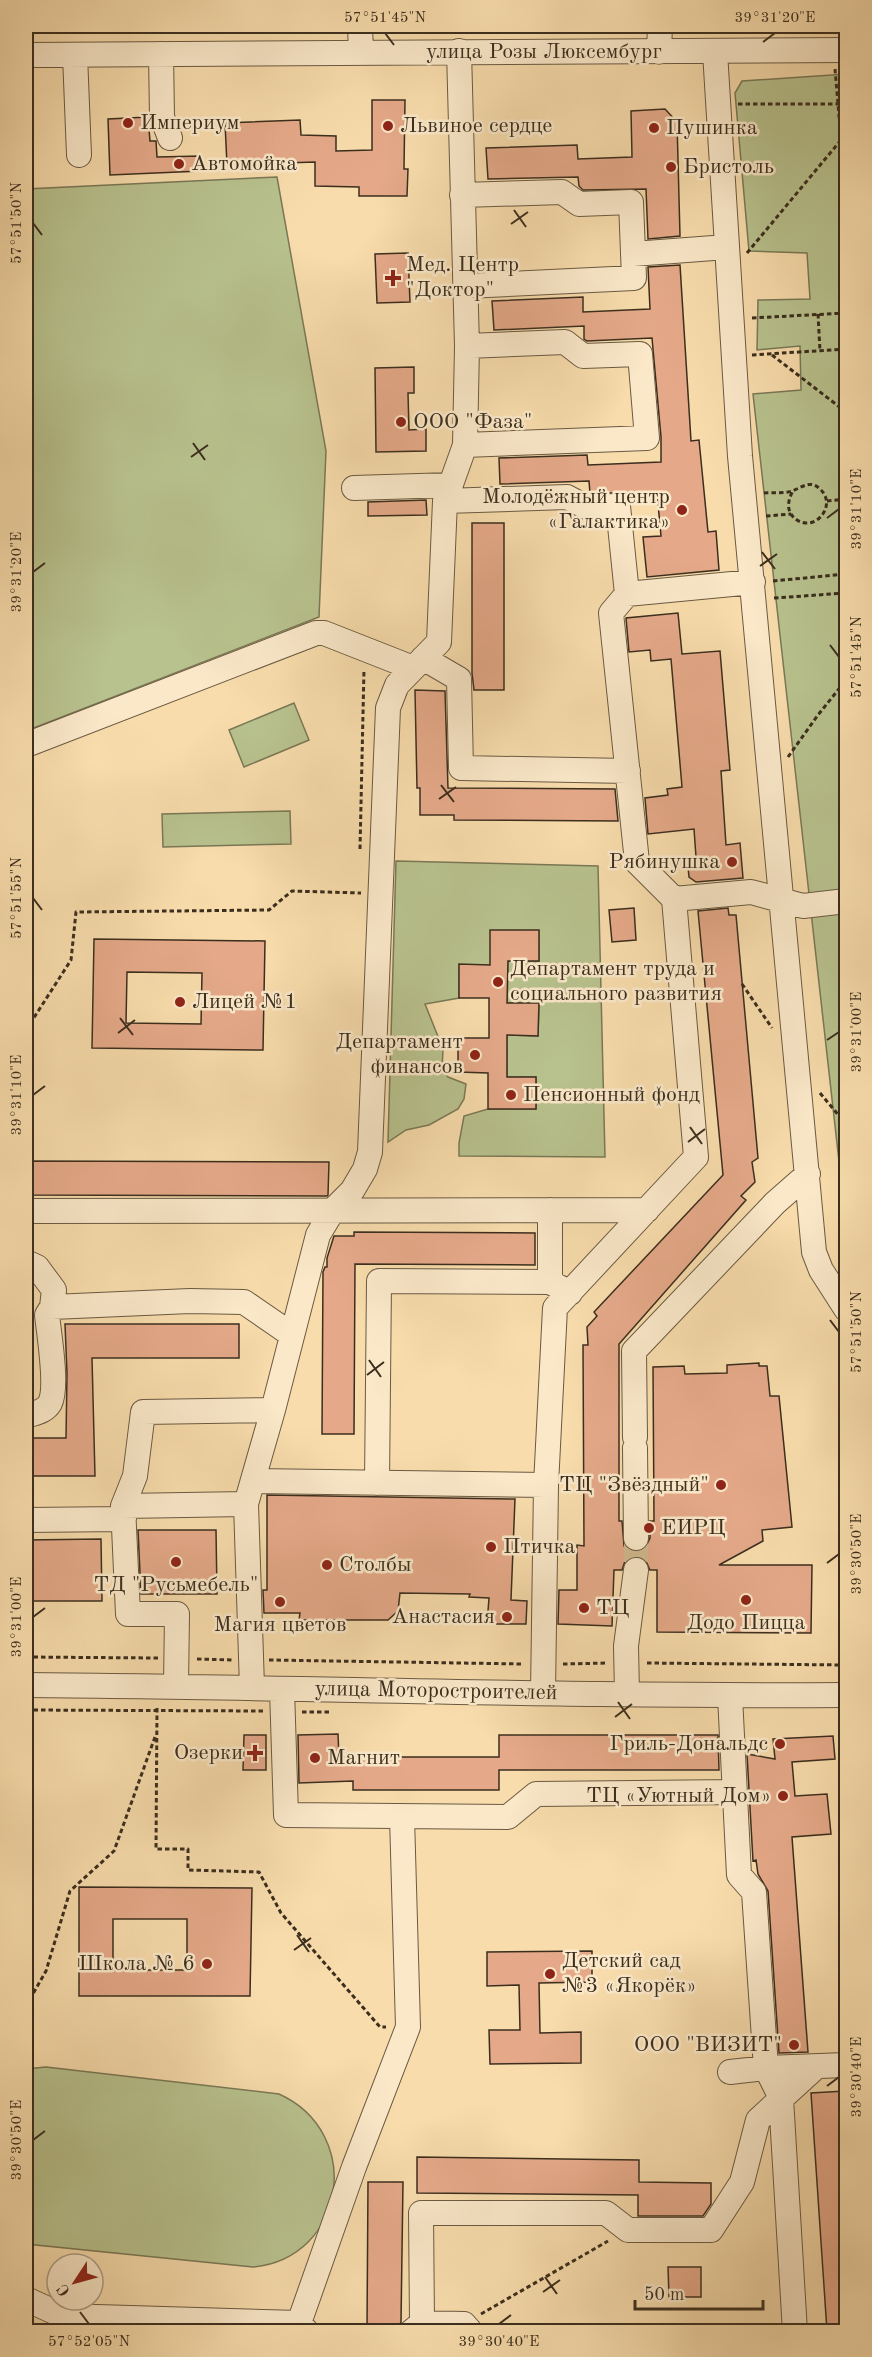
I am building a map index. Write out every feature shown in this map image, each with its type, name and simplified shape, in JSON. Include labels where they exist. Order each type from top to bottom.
[{"type":"street","points":[[360,26],[361,53]]},
{"type":"street","points":[[659,52],[660,26]]},
{"type":"street","name":"улица Розы Люксембург","points":[[26,55],[840,50]]},
{"type":"street","points":[[252,1687],[246,1504],[318,1235],[333,1210],[352,1191],[365,1169],[370,1152],[388,708],[397,685],[439,642],[448,493],[465,445],[467,346],[459,51]]},
{"type":"street","points":[[715,52],[745,506],[814,1252],[821,1270],[842,1297]]},
{"type":"street","points":[[161,54],[162,117],[170,138]]},
{"type":"street","points":[[75,55],[80,155]]},
{"type":"street","points":[[462,195],[562,192],[579,204],[631,202],[634,278],[466,286]]},
{"type":"street","points":[[633,254],[727,247]]},
{"type":"street","points":[[465,445],[647,438],[640,354],[583,356],[565,342],[467,346]]},
{"type":"street","points":[[354,488],[567,497],[586,507],[618,506],[627,594],[611,613],[637,862],[674,899],[696,1157],[647,1210],[560,1288],[379,1281],[377,1483]]},
{"type":"street","points":[[627,594],[754,591]]},
{"type":"street","points":[[26,745],[316,633],[324,633],[418,663],[459,679],[461,768],[628,771]]},
{"type":"street","points":[[674,899],[751,892],[803,906],[846,901]]},
{"type":"street","points":[[636,1538],[634,1351],[775,1203],[808,1174]]},
{"type":"street","points":[[543,1693],[546,1485],[555,1308],[560,1288],[550,1210]]},
{"type":"street","points":[[26,1211],[647,1210]]},
{"type":"street","points":[[26,1262],[37,1268],[54,1290],[52,1307],[47,1315],[53,1380],[50,1403],[43,1410],[26,1416]]},
{"type":"street","points":[[52,1307],[244,1302],[292,1335]]},
{"type":"street","points":[[176,1686],[177,1614],[128,1614],[123,1512],[135,1476],[143,1412],[273,1410]]},
{"type":"street","points":[[254,1481],[546,1485]]},
{"type":"street","points":[[26,1520],[246,1504]]},
{"type":"street","points":[[627,1694],[626,1663],[636,1570]]},
{"type":"street","name":"улица Моторостроителей","points":[[26,1685],[252,1687],[282,1700],[543,1693],[846,1695]]},
{"type":"street","points":[[730,1696],[739,1875],[754,1892],[766,2068],[781,2098],[795,2331]]},
{"type":"street","points":[[282,1700],[286,1815],[508,1817],[536,1794],[734,1792]]},
{"type":"street","points":[[26,2299],[63,2316],[303,2327],[354,2167],[408,2027],[402,1817]]},
{"type":"street","points":[[730,2072],[766,2068],[846,2065]]},
{"type":"street","points":[[467,2328],[417,2327],[421,2213],[606,2213],[628,2230],[711,2230],[742,2181],[758,2120],[816,2067]]},
{"type":"path","points":[[26,28],[303,26]]},
{"type":"path","points":[[840,50],[838,105],[846,198]]},
{"type":"path","points":[[838,93],[846,93]]},
{"type":"path","points":[[719,104],[838,105]]},
{"type":"path","points":[[729,275],[846,134]]},
{"type":"path","points":[[731,319],[846,313]]},
{"type":"path","points":[[818,314],[820,351]]},
{"type":"path","points":[[734,356],[846,349]]},
{"type":"path","points":[[771,354],[846,412]]},
{"type":"path","points":[[803,485],[821,489],[827,501],[824,514],[814,522],[801,522],[791,514],[745,506],[793,491],[803,485]]},
{"type":"path","points":[[791,514],[788,502],[793,491]]},
{"type":"path","points":[[827,501],[846,499]]},
{"type":"path","points":[[754,591],[846,574]]},
{"type":"path","points":[[754,591],[846,593]]},
{"type":"path","points":[[771,782],[818,715],[846,680]]},
{"type":"path","points":[[26,1030],[71,960],[76,912],[268,910],[292,891],[380,893]]},
{"type":"path","points":[[26,1657],[543,1664],[846,1665]]},
{"type":"path","points":[[26,1710],[157,1710],[282,1700]]},
{"type":"path","points":[[157,1710],[156,1849],[188,1849],[188,1870],[259,1872],[280,1913],[380,2026],[408,2027]]},
{"type":"path","points":[[26,2006],[46,1971],[70,1891],[114,1851],[157,1732]]},
{"type":"path","points":[[467,2328],[628,2230]]},
{"type":"green space","points":[[846,74],[846,1224],[753,394],[801,390],[800,346],[757,350],[758,300],[810,299],[807,253],[749,251],[735,93],[742,81]]},
{"type":"green space","points":[[277,177],[326,451],[319,617],[26,731],[26,189]]},
{"type":"green space","points":[[294,703],[309,740],[244,767],[229,730]]},
{"type":"green space","points":[[290,811],[291,844],[163,847],[162,814]]},
{"type":"green space","points":[[396,861],[598,866],[605,1157],[459,1156],[464,1116],[488,1109],[536,1109],[536,1077],[507,1077],[507,1035],[538,1036],[539,1004],[507,1003],[508,961],[539,961],[539,931],[490,965],[459,965],[459,998],[425,1004],[443,1049],[442,1070],[448,1077],[466,1084],[464,1099],[458,1109],[429,1125],[406,1130],[388,1142]]},
{"type":"green space","points":[[46,2067],[279,2094],[306,2112],[324,2136],[333,2164],[333,2192],[325,2219],[308,2242],[284,2259],[253,2267],[26,2244],[26,2069]]},
{"type":"building","points":[[372,100],[405,100],[404,169],[408,169],[407,196],[359,196],[359,187],[315,186],[315,162],[227,165],[225,123],[300,120],[301,135],[336,136],[336,151],[372,150]]},
{"type":"building","points":[[665,109],[677,122],[680,236],[648,239],[646,189],[583,190],[579,186],[578,177],[488,179],[486,148],[577,145],[578,159],[632,157],[631,111]]},
{"type":"building","points":[[148,117],[150,141],[156,141],[157,157],[201,156],[201,171],[110,175],[108,119]]},
{"type":"building","name":"Мед. Центр \"Доктор\"","points":[[408,253],[410,302],[377,303],[375,254]]},
{"type":"building","points":[[680,265],[691,441],[699,440],[708,532],[716,531],[719,570],[647,577],[643,537],[661,536],[657,493],[590,493],[589,481],[500,484],[499,458],[587,455],[588,465],[661,462],[661,437],[652,338],[587,341],[584,339],[584,326],[494,330],[492,301],[583,297],[583,312],[650,309],[648,267]]},
{"type":"building","points":[[414,367],[414,393],[408,393],[409,430],[426,429],[426,451],[376,452],[375,368]]},
{"type":"building","points":[[426,500],[427,515],[368,516],[368,502]]},
{"type":"building","points":[[472,523],[504,523],[504,690],[474,690]]},
{"type":"building","points":[[678,613],[682,654],[720,651],[730,770],[721,771],[726,845],[740,843],[743,878],[696,882],[689,877],[687,857],[696,857],[694,829],[648,834],[645,798],[668,795],[667,789],[682,787],[671,659],[651,661],[650,650],[629,652],[626,618]]},
{"type":"building","points":[[415,690],[445,691],[448,788],[615,789],[618,821],[454,820],[454,815],[420,815],[420,788],[417,788]]},
{"type":"building","points":[[634,908],[636,940],[612,942],[609,910]]},
{"type":"building","points":[[728,908],[729,915],[736,915],[758,1158],[752,1162],[755,1182],[741,1196],[746,1200],[619,1344],[619,1521],[622,1521],[624,1546],[636,1552],[644,1550],[650,1538],[650,1521],[654,1521],[653,1367],[684,1366],[685,1374],[727,1373],[727,1365],[759,1363],[759,1366],[767,1366],[770,1396],[779,1396],[792,1527],[762,1530],[763,1541],[719,1565],[812,1565],[811,1633],[657,1632],[657,1570],[650,1570],[645,1559],[637,1556],[625,1561],[622,1570],[614,1570],[612,1626],[558,1624],[559,1590],[577,1590],[577,1545],[584,1546],[583,1345],[588,1345],[587,1327],[597,1316],[594,1312],[723,1175],[698,911]]},
{"type":"building","points":[[490,930],[539,930],[539,961],[508,961],[507,1003],[539,1003],[538,1036],[507,1035],[507,1077],[536,1077],[536,1109],[488,1109],[488,1073],[458,1072],[458,1038],[489,1038],[489,998],[459,998],[459,964],[490,965]]},
{"type":"building","points":[[94,939],[265,941],[263,1050],[92,1048]],"holes":[[[127,972],[202,973],[201,1024],[126,1023]]]},
{"type":"building","points":[[26,1161],[329,1162],[328,1195],[26,1195]]},
{"type":"building","points":[[354,1232],[535,1233],[535,1265],[355,1264],[354,1434],[322,1434],[323,1272],[327,1267],[327,1258],[334,1236],[354,1236]]},
{"type":"building","points":[[65,1324],[239,1324],[239,1358],[92,1358],[95,1476],[26,1476],[26,1438],[66,1438]]},
{"type":"building","points":[[267,1495],[515,1499],[511,1600],[527,1601],[526,1624],[487,1624],[489,1598],[469,1597],[470,1594],[400,1593],[398,1611],[388,1620],[299,1620],[300,1613],[264,1613],[263,1590],[267,1590]]},
{"type":"building","name":"ТД \"Русьмебель\"","points":[[138,1530],[216,1530],[217,1594],[141,1594]]},
{"type":"building","points":[[101,1539],[102,1601],[26,1601],[26,1540]]},
{"type":"building","points":[[338,1734],[339,1757],[499,1757],[499,1735],[718,1735],[719,1770],[499,1770],[499,1790],[353,1790],[353,1781],[299,1783],[298,1735]]},
{"type":"building","name":"Озерки","points":[[244,1735],[266,1735],[266,1770],[243,1770]]},
{"type":"building","points":[[833,1736],[835,1759],[792,1762],[795,1796],[827,1794],[831,1834],[792,1837],[808,2052],[779,2053],[768,1891],[758,1874],[756,1860],[753,1861],[747,1754],[775,1759],[773,1739]]},
{"type":"building","points":[[79,1887],[252,1888],[250,1996],[79,1996]],"holes":[[[113,1919],[187,1919],[187,1970],[113,1970]]]},
{"type":"building","points":[[592,1951],[592,1982],[539,1983],[540,2033],[581,2032],[581,2063],[490,2064],[489,2030],[520,2030],[519,1985],[487,1986],[487,1952]]},
{"type":"building","points":[[845,2091],[846,2331],[827,2331],[811,2093]]},
{"type":"building","points":[[417,2157],[639,2160],[639,2182],[711,2183],[711,2204],[703,2216],[638,2216],[638,2195],[417,2193]]},
{"type":"building","points":[[368,2182],[403,2182],[401,2322],[397,2329],[367,2329]]},
{"type":"building","points":[[668,2267],[701,2267],[701,2297],[669,2297]]},
{"type":"tunnel","points":[[636,1538],[636,1570]]},
{"type":"place","name":"Империум","points":[[128,123]]},
{"type":"place","name":"Львиное сердце","points":[[388,126]]},
{"type":"place","name":"Пушинка","points":[[654,128]]},
{"type":"place","name":"Автомойка","points":[[179,164]]},
{"type":"place","name":"Бристоль","points":[[671,167]]},
{"type":"place","name":"Мед. Центр \"Доктор\"","points":[[393,278]]},
{"type":"place","name":"ООО \"Фаза\"","points":[[401,422]]},
{"type":"place","name":"Молодёжный центр «Галактика»","points":[[682,510]]},
{"type":"place","name":"Рябинушка","points":[[732,862]]},
{"type":"place","name":"Департамент труда и социального развития","points":[[498,982]]},
{"type":"place","name":"Лицей №1","points":[[180,1002]]},
{"type":"place","name":"Департамент финансов","points":[[475,1055]]},
{"type":"place","name":"Пенсионный фонд","points":[[511,1095]]},
{"type":"place","name":"ТЦ \"Звёздный\"","points":[[721,1485]]},
{"type":"place","name":"ЕИРЦ","points":[[649,1528]]},
{"type":"place","name":"Птичка","points":[[491,1547]]},
{"type":"place","name":"ТД \"Русьмебель\"","points":[[176,1562]]},
{"type":"place","name":"Столбы","points":[[327,1565]]},
{"type":"place","name":"Додо Пицца","points":[[746,1600]]},
{"type":"place","name":"Магия цветов","points":[[280,1602]]},
{"type":"place","name":"ТЦ","points":[[584,1608]]},
{"type":"place","name":"Анастасия","points":[[507,1617]]},
{"type":"place","name":"Гриль-Дональдс","points":[[780,1744]]},
{"type":"place","name":"Озерки","points":[[255,1753]]},
{"type":"place","name":"Магнит","points":[[315,1758]]},
{"type":"place","name":"ТЦ «Уютный Дом»","points":[[783,1796]]},
{"type":"place","name":"Школа № 6","points":[[207,1964]]},
{"type":"place","name":"Детский сад №3 «Якорёк»","points":[[550,1974]]},
{"type":"place","name":"ООО \"ВИЗИТ\"","points":[[794,2045]]}]
